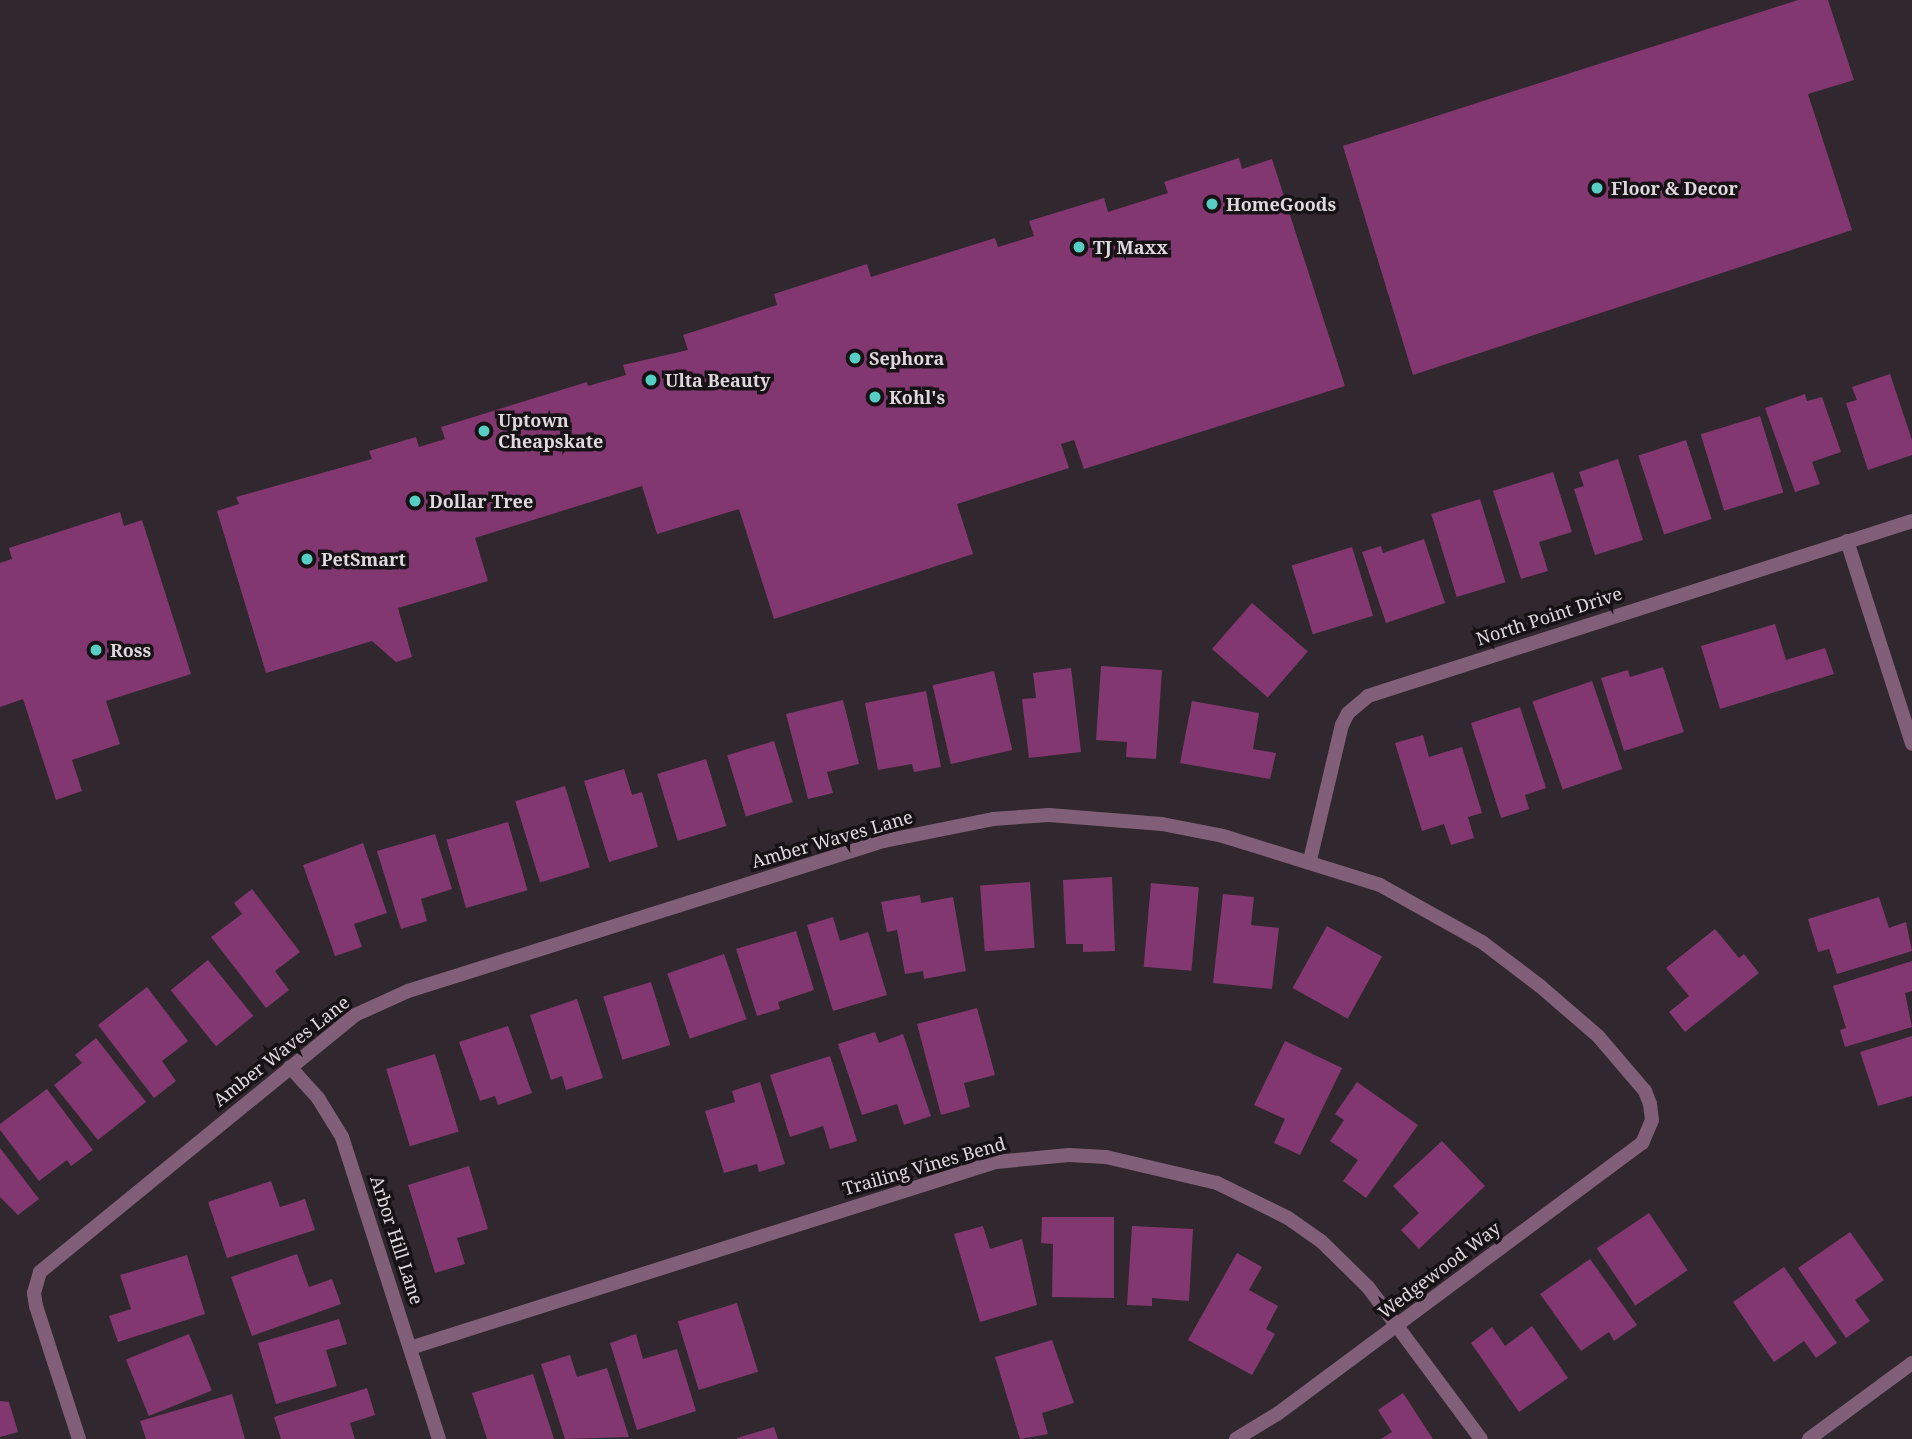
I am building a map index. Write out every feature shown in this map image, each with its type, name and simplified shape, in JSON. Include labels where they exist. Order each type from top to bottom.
[{"type":"street","name":"North Point Drive","points":[[1310,860],[1342,725],[1348,713],[1368,696],[1912,521]]},
{"type":"street","points":[[1847,541],[1912,744]]},
{"type":"street","name":"Amber Waves Lane","points":[[79,1439],[36,1306],[36,1282],[47,1264],[355,1015],[408,991],[933,829],[1049,815],[1105,818],[1223,836],[1310,860],[1428,908],[1541,986],[1598,1036],[1645,1091],[1652,1120]]},
{"type":"street","name":"Arbor Hill Lane","points":[[290,1066],[318,1098],[342,1138],[439,1439]]},
{"type":"street","name":"Wedgewood Way","points":[[1236,1439],[1396,1325],[1642,1143],[1652,1120]]},
{"type":"street","name":"Trailing Vines Bend","points":[[411,1348],[969,1170],[1030,1157],[1069,1155],[1140,1162],[1184,1172],[1255,1200],[1288,1218],[1346,1262],[1480,1439]]},
{"type":"street","points":[[1809,1439],[1912,1363]]},
{"type":"building","name":"Floor & Decor","points":[[1798,0],[1828,0],[1854,80],[1808,94],[1852,230],[1413,375],[1343,146]]},
{"type":"building","points":[[1239,158],[1242,169],[1272,159],[1345,386],[1084,469],[1074,440],[1061,444],[1069,468],[957,504],[973,554],[774,619],[739,509],[657,534],[642,486],[475,538],[488,581],[398,608],[412,657],[396,662],[372,641],[266,673],[217,511],[239,504],[236,497],[372,459],[369,451],[416,437],[419,447],[445,439],[441,427],[587,382],[588,386],[626,375],[623,365],[688,350],[683,335],[777,305],[774,294],[867,264],[871,277],[995,238],[998,247],[1034,236],[1029,221],[1104,198],[1108,212],[1168,193],[1164,182]]},
{"type":"building","points":[[1890,374],[1912,440],[1912,455],[1868,470],[1846,403],[1857,400],[1852,387]]},
{"type":"building","points":[[1805,394],[1807,401],[1822,397],[1841,452],[1812,462],[1820,484],[1795,492],[1765,408]]},
{"type":"building","points":[[1760,416],[1783,493],[1724,511],[1701,434]]},
{"type":"building","points":[[1686,440],[1712,519],[1664,534],[1638,455]]},
{"type":"building","points":[[1618,459],[1643,540],[1595,555],[1574,489],[1584,486],[1579,472]]},
{"type":"building","points":[[1553,472],[1572,532],[1539,542],[1548,571],[1521,579],[1493,491]]},
{"type":"building","points":[[1480,499],[1505,582],[1457,597],[1431,514]]},
{"type":"building","name":"Ross","points":[[120,512],[124,526],[142,520],[191,674],[106,701],[120,744],[72,760],[82,791],[56,800],[23,699],[0,707],[0,563],[12,559],[9,548]]},
{"type":"building","points":[[1424,539],[1445,603],[1386,623],[1362,552],[1381,546],[1383,553]]},
{"type":"building","points":[[1352,547],[1373,616],[1313,634],[1292,565]]},
{"type":"building","points":[[1252,603],[1308,652],[1268,698],[1212,649]]},
{"type":"building","points":[[1775,624],[1786,660],[1825,648],[1834,674],[1720,709],[1701,646]]},
{"type":"building","points":[[1101,666],[1162,670],[1156,759],[1126,757],[1127,742],[1096,740]]},
{"type":"building","points":[[1663,667],[1684,732],[1624,751],[1601,678],[1628,670],[1630,677]]},
{"type":"building","points":[[1071,668],[1081,752],[1029,758],[1022,699],[1036,698],[1033,673]]},
{"type":"building","points":[[994,671],[1012,750],[951,764],[933,685]]},
{"type":"building","points":[[1592,681],[1622,769],[1563,789],[1532,702]]},
{"type":"building","points":[[926,691],[941,767],[914,772],[912,764],[878,770],[865,703]]},
{"type":"building","points":[[843,700],[859,764],[827,772],[833,793],[808,799],[786,714]]},
{"type":"building","points":[[1192,701],[1259,713],[1253,749],[1276,753],[1270,779],[1180,763]]},
{"type":"building","points":[[1520,707],[1546,788],[1525,795],[1529,809],[1501,818],[1471,723]]},
{"type":"building","points":[[1423,735],[1429,757],[1462,747],[1482,813],[1468,817],[1474,838],[1451,845],[1444,824],[1422,831],[1395,743]]},
{"type":"building","points":[[774,741],[793,802],[746,817],[727,755]]},
{"type":"building","points":[[706,759],[726,826],[678,841],[657,774]]},
{"type":"building","points":[[624,769],[632,795],[642,792],[658,847],[609,862],[584,781]]},
{"type":"building","points":[[565,786],[590,867],[540,882],[515,801]]},
{"type":"building","points":[[508,822],[528,890],[466,908],[446,840]]},
{"type":"building","points":[[435,834],[452,889],[421,899],[427,921],[401,929],[377,851]]},
{"type":"building","points":[[363,843],[387,913],[354,924],[362,947],[335,956],[303,865]]},
{"type":"building","points":[[1112,877],[1115,951],[1083,952],[1083,944],[1066,944],[1063,880]]},
{"type":"building","points":[[1030,882],[1035,948],[985,951],[980,885]]},
{"type":"building","points":[[1151,883],[1199,887],[1191,971],[1144,967]]},
{"type":"building","points":[[252,889],[300,952],[275,971],[289,990],[266,1008],[211,937],[242,914],[234,903]]},
{"type":"building","points":[[1223,894],[1254,897],[1251,925],[1279,928],[1272,989],[1213,983]]},
{"type":"building","points":[[920,895],[921,903],[953,897],[966,971],[924,979],[923,971],[905,974],[897,930],[887,932],[881,902]]},
{"type":"building","points":[[1879,897],[1889,928],[1906,922],[1912,951],[1837,974],[1829,949],[1818,952],[1808,919]]},
{"type":"building","points":[[833,917],[840,941],[868,932],[887,995],[833,1011],[807,925]]},
{"type":"building","points":[[1327,926],[1382,957],[1348,1019],[1293,988]]},
{"type":"building","points":[[1715,929],[1739,958],[1744,954],[1759,973],[1685,1032],[1669,1012],[1689,996],[1666,968]]},
{"type":"building","points":[[796,931],[814,990],[778,1002],[780,1009],[757,1016],[736,949]]},
{"type":"building","points":[[724,954],[746,1019],[690,1039],[667,974]]},
{"type":"building","points":[[208,960],[253,1016],[216,1046],[171,990]]},
{"type":"building","points":[[1912,961],[1912,991],[1905,993],[1912,1027],[1845,1047],[1840,1030],[1846,1028],[1833,986]]},
{"type":"building","points":[[651,982],[670,1045],[622,1060],[603,997]]},
{"type":"building","points":[[147,987],[188,1041],[162,1061],[176,1081],[154,1098],[98,1025]]},
{"type":"building","points":[[577,999],[603,1078],[566,1090],[562,1076],[551,1080],[530,1015]]},
{"type":"building","points":[[977,1008],[995,1075],[964,1083],[970,1107],[941,1115],[917,1024]]},
{"type":"building","points":[[508,1026],[532,1093],[498,1105],[495,1096],[480,1101],[459,1042]]},
{"type":"building","points":[[875,1032],[879,1043],[903,1034],[931,1116],[904,1125],[897,1104],[862,1115],[838,1044]]},
{"type":"building","points":[[1912,1036],[1912,1096],[1878,1106],[1860,1052]]},
{"type":"building","points":[[96,1038],[146,1102],[98,1140],[54,1085],[82,1063],[75,1055]]},
{"type":"building","points":[[1285,1041],[1342,1068],[1300,1155],[1274,1143],[1285,1119],[1254,1105]]},
{"type":"building","points":[[435,1054],[459,1131],[410,1146],[386,1069]]},
{"type":"building","points":[[830,1056],[857,1141],[830,1149],[823,1126],[790,1137],[770,1075]]},
{"type":"building","points":[[760,1082],[785,1164],[759,1172],[757,1164],[724,1173],[705,1111],[735,1102],[732,1091]]},
{"type":"building","points":[[1357,1082],[1418,1125],[1366,1198],[1343,1181],[1358,1160],[1330,1141],[1344,1120],[1335,1114]]},
{"type":"building","points":[[47,1089],[93,1150],[71,1166],[67,1160],[39,1181],[0,1130],[0,1124]]},
{"type":"building","points":[[1442,1141],[1485,1186],[1419,1249],[1401,1230],[1419,1213],[1393,1186]]},
{"type":"building","points":[[0,1148],[39,1199],[18,1215],[0,1197]]},
{"type":"building","points":[[469,1166],[488,1229],[457,1238],[465,1264],[435,1273],[408,1185]]},
{"type":"building","points":[[271,1181],[280,1207],[305,1199],[315,1230],[227,1258],[208,1202]]},
{"type":"building","points":[[1649,1213],[1688,1270],[1635,1305],[1597,1248]]},
{"type":"building","points":[[1042,1217],[1114,1217],[1114,1298],[1052,1297],[1053,1244],[1041,1243]]},
{"type":"building","points":[[983,1226],[990,1249],[1022,1239],[1037,1305],[980,1322],[954,1234]]},
{"type":"building","points":[[1132,1226],[1193,1229],[1189,1301],[1152,1298],[1152,1306],[1127,1305]]},
{"type":"building","points":[[1850,1232],[1884,1280],[1855,1300],[1870,1321],[1846,1338],[1798,1268]]},
{"type":"building","points":[[1237,1253],[1262,1267],[1249,1290],[1278,1306],[1266,1329],[1275,1334],[1252,1375],[1188,1340]]},
{"type":"building","points":[[297,1254],[309,1287],[332,1279],[341,1304],[252,1336],[231,1277]]},
{"type":"building","points":[[187,1255],[205,1314],[118,1342],[109,1316],[131,1309],[120,1275]]},
{"type":"building","points":[[1590,1259],[1637,1325],[1614,1341],[1609,1332],[1581,1351],[1540,1294]]},
{"type":"building","points":[[1784,1267],[1837,1343],[1816,1358],[1804,1341],[1774,1362],[1733,1302]]},
{"type":"building","points":[[737,1303],[758,1372],[699,1390],[678,1321]]},
{"type":"building","points":[[339,1319],[347,1344],[326,1350],[337,1386],[276,1404],[258,1343]]},
{"type":"building","points":[[1532,1326],[1568,1378],[1519,1412],[1471,1343],[1492,1327],[1505,1346]]},
{"type":"building","points":[[189,1334],[212,1391],[149,1416],[126,1359]]},
{"type":"building","points":[[636,1334],[643,1359],[677,1349],[696,1411],[637,1430],[610,1343]]},
{"type":"building","points":[[1052,1340],[1074,1403],[1042,1413],[1048,1434],[1020,1439],[995,1357]]},
{"type":"building","points":[[570,1355],[577,1377],[607,1368],[629,1437],[565,1439],[541,1364]]},
{"type":"building","points":[[533,1374],[554,1439],[487,1439],[472,1393]]},
{"type":"building","points":[[367,1388],[375,1415],[350,1423],[355,1439],[281,1439],[274,1417]]},
{"type":"building","points":[[1403,1393],[1433,1439],[1381,1439],[1392,1432],[1378,1410]]},
{"type":"building","points":[[232,1394],[245,1439],[146,1439],[140,1421]]},
{"type":"building","points":[[0,1401],[9,1402],[18,1432],[0,1437]]},
{"type":"building","points":[[774,1427],[778,1439],[737,1439],[737,1438]]},
{"type":"place","name":"Floor & Decor","points":[[1597,188]]},
{"type":"place","name":"HomeGoods","points":[[1212,204]]},
{"type":"place","name":"TJ Maxx","points":[[1079,247]]},
{"type":"place","name":"Sephora","points":[[855,358]]},
{"type":"place","name":"Ulta Beauty","points":[[651,380]]},
{"type":"place","name":"Kohl's","points":[[875,397]]},
{"type":"place","name":"Uptown Cheapskate","points":[[484,431]]},
{"type":"place","name":"Dollar Tree","points":[[415,501]]},
{"type":"place","name":"PetSmart","points":[[307,559]]},
{"type":"place","name":"Ross","points":[[96,650]]}]
